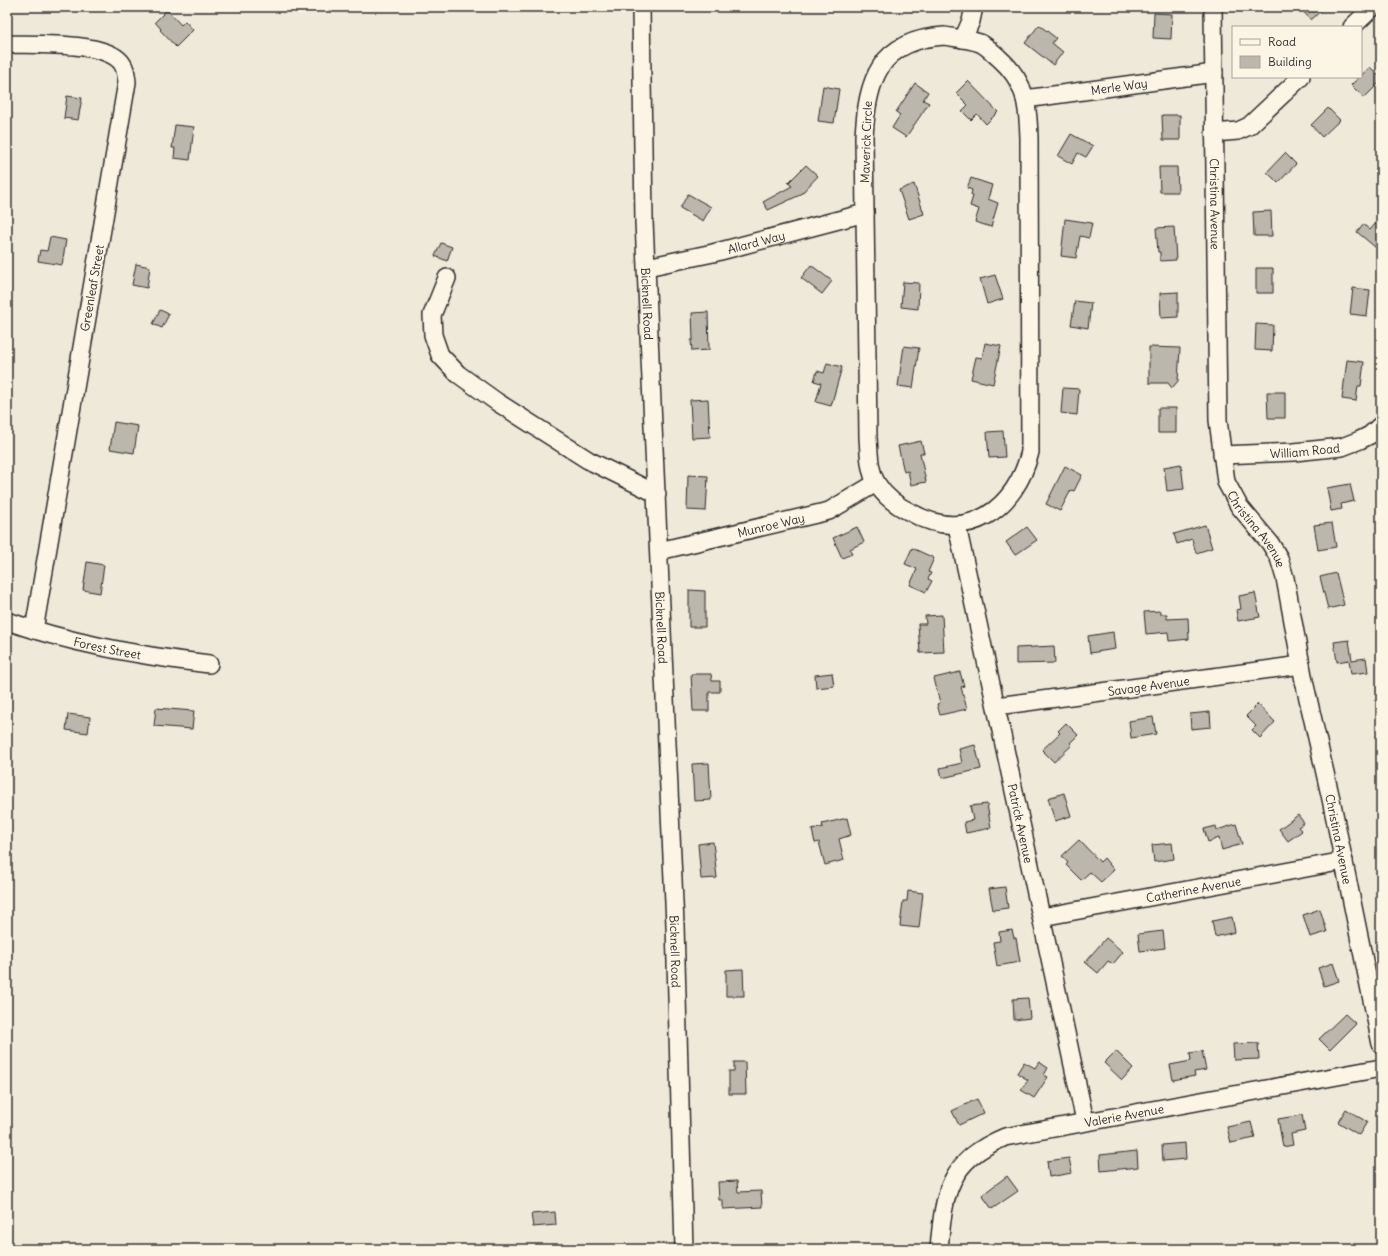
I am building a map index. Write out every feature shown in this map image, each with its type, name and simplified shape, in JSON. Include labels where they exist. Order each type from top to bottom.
[{"type":"street","name":"Bicknell Road","points":[[641,7],[647,267],[675,925],[684,1249]]},
{"type":"street","points":[[963,39],[971,21],[974,7]]},
{"type":"street","name":"Christina Avenue","points":[[1213,7],[1218,420],[1226,482],[1244,512],[1270,543],[1279,558],[1381,1044]]},
{"type":"street","points":[[1353,26],[1373,7]]},
{"type":"street","name":"Maverick Circle","points":[[944,36],[963,39],[982,44],[1003,62],[1021,83],[1025,98],[1029,138],[1030,452],[1021,479],[1007,499],[998,508],[986,516],[957,526],[946,526],[904,510],[883,493],[876,483],[872,472],[868,437],[864,213],[865,117],[868,93],[874,78],[880,67],[896,51],[918,40],[944,36]]},
{"type":"street","name":"Greenleaf Street","points":[[7,44],[93,48],[111,54],[120,62],[126,70],[127,82],[34,630]]},
{"type":"street","name":"Merle Way","points":[[1025,98],[1214,73]]},
{"type":"street","points":[[1214,133],[1238,131],[1249,126],[1301,78]]},
{"type":"street","name":"Allard Way","points":[[647,267],[713,253],[864,213]]},
{"type":"street","points":[[447,278],[432,315],[432,335],[440,355],[458,374],[497,402],[588,460],[657,494]]},
{"type":"street","name":"William Road","points":[[1222,455],[1294,452],[1342,447],[1370,435],[1381,425]]},
{"type":"street","name":"Munroe Way","points":[[659,551],[829,511],[876,483]]},
{"type":"street","name":"Patrick Avenue","points":[[957,526],[997,706],[1085,1121]]},
{"type":"street","name":"Forest Street","points":[[7,621],[34,630],[144,656],[209,664]]},
{"type":"street","name":"Savage Avenue","points":[[997,706],[1301,665]]},
{"type":"street","name":"Catherine Avenue","points":[[1042,917],[1344,862]]},
{"type":"street","name":"Valerie Avenue","points":[[939,1249],[944,1201],[948,1190],[961,1168],[977,1151],[1005,1136],[1381,1068]]},
{"type":"shaded area","points":[[1381,548],[1381,577],[1375,549]]},
{"type":"building","points":[[1299,7],[1325,7],[1311,20]]},
{"type":"building","points":[[167,10],[181,25],[185,21],[193,30],[176,47],[160,30],[161,29],[155,22]]},
{"type":"building","points":[[1154,13],[1172,14],[1171,39],[1153,38]]},
{"type":"building","points":[[1039,25],[1056,38],[1052,43],[1063,52],[1053,65],[1025,43]]},
{"type":"building","points":[[1370,67],[1381,78],[1381,81],[1364,98],[1351,85],[1358,78],[1362,78],[1362,75]]},
{"type":"building","points":[[968,81],[998,112],[986,124],[977,114],[971,120],[962,111],[968,105],[956,93]]},
{"type":"building","points":[[915,83],[928,92],[923,100],[929,103],[906,137],[892,128],[900,115],[896,112]]},
{"type":"building","points":[[823,86],[839,89],[834,123],[818,121]]},
{"type":"building","points":[[67,96],[82,98],[78,120],[64,118]]},
{"type":"building","points":[[1328,108],[1340,120],[1322,137],[1311,125]]},
{"type":"building","points":[[1162,115],[1180,115],[1180,140],[1163,140]]},
{"type":"building","points":[[175,125],[194,127],[190,160],[174,158],[175,148],[172,148]]},
{"type":"building","points":[[1071,134],[1093,146],[1086,157],[1078,153],[1072,164],[1058,156]]},
{"type":"building","points":[[1285,153],[1296,164],[1278,183],[1267,172]]},
{"type":"building","points":[[806,165],[818,176],[800,195],[768,210],[763,202],[792,186],[788,183]]},
{"type":"building","points":[[1159,167],[1177,167],[1178,192],[1160,192]]},
{"type":"building","points":[[971,178],[992,185],[988,199],[998,203],[991,227],[975,222],[979,209],[970,206],[973,196],[971,195],[972,190],[967,188]]},
{"type":"building","points":[[914,184],[924,214],[909,219],[899,190]]},
{"type":"building","points":[[688,194],[711,207],[703,221],[680,208]]},
{"type":"building","points":[[1271,211],[1272,236],[1254,236],[1253,212]]},
{"type":"building","points":[[1381,217],[1381,252],[1357,232],[1363,224],[1370,230]]},
{"type":"building","points":[[1065,219],[1092,223],[1089,238],[1080,236],[1076,258],[1061,256]]},
{"type":"building","points":[[1174,227],[1176,260],[1160,261],[1156,228]]},
{"type":"building","points":[[50,237],[66,240],[62,265],[38,261],[40,250],[47,251]]},
{"type":"building","points":[[441,243],[452,247],[447,261],[435,256]]},
{"type":"building","points":[[136,264],[150,267],[147,288],[132,285]]},
{"type":"building","points":[[811,265],[832,281],[822,294],[801,278]]},
{"type":"building","points":[[1256,268],[1273,268],[1273,293],[1256,293]]},
{"type":"building","points":[[995,275],[1003,299],[987,304],[980,279]]},
{"type":"building","points":[[903,282],[919,283],[918,309],[901,307]]},
{"type":"building","points":[[1353,288],[1370,290],[1367,316],[1350,314]]},
{"type":"building","points":[[1178,292],[1178,317],[1161,318],[1160,293]]},
{"type":"building","points":[[1075,301],[1091,303],[1088,328],[1071,325]]},
{"type":"building","points":[[160,310],[169,314],[162,328],[153,324]]},
{"type":"building","points":[[708,312],[709,350],[692,351],[692,313]]},
{"type":"building","points":[[1256,324],[1273,325],[1272,351],[1255,350]]},
{"type":"building","points":[[985,343],[1001,346],[993,384],[971,379],[976,357],[982,358]]},
{"type":"building","points":[[904,346],[919,348],[913,388],[898,386]]},
{"type":"building","points":[[1149,347],[1180,348],[1178,381],[1172,388],[1168,383],[1149,383]]},
{"type":"building","points":[[1347,360],[1364,362],[1361,386],[1358,386],[1356,401],[1342,399]]},
{"type":"building","points":[[827,363],[842,367],[831,406],[816,402],[821,383],[814,381],[817,371],[824,373]]},
{"type":"building","points":[[1063,388],[1079,389],[1077,415],[1061,413]]},
{"type":"building","points":[[1267,392],[1285,392],[1285,418],[1268,418]]},
{"type":"building","points":[[708,399],[710,437],[692,438],[690,400]]},
{"type":"building","points":[[1158,408],[1176,408],[1176,433],[1158,433]]},
{"type":"building","points":[[114,422],[138,426],[134,453],[110,449]]},
{"type":"building","points":[[1003,431],[1005,457],[989,458],[987,432]]},
{"type":"building","points":[[921,441],[924,453],[920,453],[926,482],[911,485],[908,471],[904,472],[898,446]]},
{"type":"building","points":[[1181,464],[1184,489],[1167,491],[1164,467]]},
{"type":"building","points":[[1065,466],[1082,475],[1074,491],[1071,490],[1060,511],[1046,504]]},
{"type":"building","points":[[688,475],[708,476],[706,511],[687,510]]},
{"type":"building","points":[[1350,484],[1354,501],[1341,504],[1342,509],[1331,511],[1327,488]]},
{"type":"building","points":[[1332,523],[1336,547],[1318,550],[1314,525]]},
{"type":"building","points":[[1205,525],[1212,548],[1196,553],[1192,539],[1177,544],[1174,534]]},
{"type":"building","points":[[857,527],[864,542],[850,549],[852,554],[842,558],[833,538]]},
{"type":"building","points":[[1027,527],[1037,540],[1015,555],[1006,542]]},
{"type":"building","points":[[912,548],[934,558],[928,572],[931,573],[928,579],[932,581],[926,592],[910,585],[917,569],[905,564]]},
{"type":"building","points":[[87,562],[104,565],[100,593],[83,590]]},
{"type":"building","points":[[1336,573],[1344,605],[1328,609],[1320,577]]},
{"type":"building","points":[[689,590],[705,591],[705,627],[689,627]]},
{"type":"building","points":[[1255,593],[1260,617],[1238,621],[1236,610],[1241,609],[1239,596]]},
{"type":"building","points":[[1160,611],[1160,614],[1167,614],[1167,619],[1188,618],[1189,639],[1169,641],[1168,632],[1146,634],[1144,612]]},
{"type":"building","points":[[942,615],[944,652],[920,653],[918,624],[926,624],[925,616]]},
{"type":"building","points":[[1113,632],[1115,649],[1090,653],[1088,636]]},
{"type":"building","points":[[1349,640],[1352,660],[1366,658],[1368,672],[1351,674],[1349,660],[1337,662],[1334,642]]},
{"type":"building","points":[[1054,646],[1055,663],[1016,664],[1016,648]]},
{"type":"building","points":[[960,672],[964,686],[961,687],[967,709],[940,715],[937,704],[940,703],[934,678]]},
{"type":"building","points":[[832,673],[834,686],[816,688],[815,675]]},
{"type":"building","points":[[691,674],[711,674],[712,681],[720,681],[720,692],[709,692],[709,711],[693,711]]},
{"type":"building","points":[[1258,704],[1275,722],[1260,738],[1252,730],[1256,726],[1246,716]]},
{"type":"building","points":[[156,708],[194,711],[192,729],[154,726]]},
{"type":"building","points":[[1210,712],[1211,727],[1191,729],[1190,714]]},
{"type":"building","points":[[68,714],[90,717],[88,733],[66,730]]},
{"type":"building","points":[[1153,717],[1156,734],[1131,738],[1129,721]]},
{"type":"building","points":[[1066,723],[1078,735],[1070,743],[1072,745],[1054,762],[1042,750],[1060,733],[1058,731]]},
{"type":"building","points":[[975,745],[981,769],[942,778],[940,768],[962,763],[959,749]]},
{"type":"building","points":[[709,763],[711,800],[694,801],[692,764]]},
{"type":"building","points":[[1064,793],[1071,816],[1055,821],[1048,798]]},
{"type":"building","points":[[987,804],[991,828],[966,833],[964,822],[973,820],[970,806]]},
{"type":"building","points":[[1298,815],[1304,823],[1298,827],[1302,831],[1288,841],[1279,829]]},
{"type":"building","points":[[847,818],[851,835],[839,839],[844,860],[825,865],[819,842],[815,843],[812,830],[823,827],[822,824]]},
{"type":"building","points":[[1236,824],[1242,844],[1222,850],[1219,838],[1208,842],[1204,829],[1216,826],[1217,830]]},
{"type":"building","points":[[1079,840],[1100,862],[1104,858],[1114,870],[1101,882],[1090,872],[1081,880],[1066,865],[1068,863],[1062,856]]},
{"type":"building","points":[[713,842],[717,878],[701,879],[698,844]]},
{"type":"building","points":[[1172,843],[1174,859],[1154,862],[1152,845]]},
{"type":"building","points":[[1005,887],[1008,908],[993,910],[989,889]]},
{"type":"building","points":[[908,891],[923,893],[919,928],[900,926],[903,901],[907,901]]},
{"type":"building","points":[[1320,909],[1327,932],[1310,937],[1303,915]]},
{"type":"building","points":[[1232,917],[1235,932],[1215,937],[1212,921]]},
{"type":"building","points":[[1012,930],[1014,938],[1016,938],[1020,962],[997,966],[993,942],[1000,941],[999,932]]},
{"type":"building","points":[[1163,931],[1165,948],[1140,951],[1138,934]]},
{"type":"building","points":[[1106,938],[1123,952],[1113,964],[1108,961],[1098,973],[1085,962]]},
{"type":"building","points":[[1333,963],[1339,981],[1324,986],[1318,968]]},
{"type":"building","points":[[743,969],[744,996],[726,996],[726,970]]},
{"type":"building","points":[[1028,998],[1030,1018],[1014,1020],[1013,999]]},
{"type":"building","points":[[1345,1014],[1356,1024],[1330,1050],[1319,1039]]},
{"type":"building","points":[[1258,1043],[1259,1059],[1234,1060],[1233,1044]]},
{"type":"building","points":[[1116,1051],[1133,1068],[1122,1080],[1104,1063]]},
{"type":"building","points":[[1202,1051],[1206,1070],[1194,1072],[1195,1076],[1173,1080],[1170,1065],[1191,1061],[1190,1053]]},
{"type":"building","points":[[734,1062],[745,1062],[746,1094],[729,1094],[729,1071],[734,1071]]},
{"type":"building","points":[[1024,1062],[1035,1068],[1039,1062],[1048,1068],[1044,1075],[1048,1077],[1034,1098],[1021,1090],[1028,1080],[1017,1073]]},
{"type":"building","points":[[977,1099],[984,1113],[959,1125],[952,1111]]},
{"type":"building","points":[[1346,1109],[1367,1122],[1359,1135],[1338,1122]]},
{"type":"building","points":[[1302,1115],[1305,1131],[1291,1134],[1293,1145],[1283,1147],[1278,1119]]},
{"type":"building","points":[[1251,1122],[1255,1138],[1231,1143],[1227,1127]]},
{"type":"building","points":[[1185,1143],[1186,1159],[1163,1161],[1162,1145]]},
{"type":"building","points":[[1137,1151],[1138,1167],[1101,1171],[1100,1155]]},
{"type":"building","points":[[1069,1158],[1072,1173],[1049,1177],[1047,1161]]},
{"type":"building","points":[[1007,1176],[1018,1191],[992,1209],[982,1195]]},
{"type":"building","points":[[737,1181],[738,1192],[761,1191],[762,1207],[723,1209],[723,1200],[719,1200],[718,1182]]},
{"type":"building","points":[[555,1212],[556,1225],[533,1227],[531,1214]]}]
